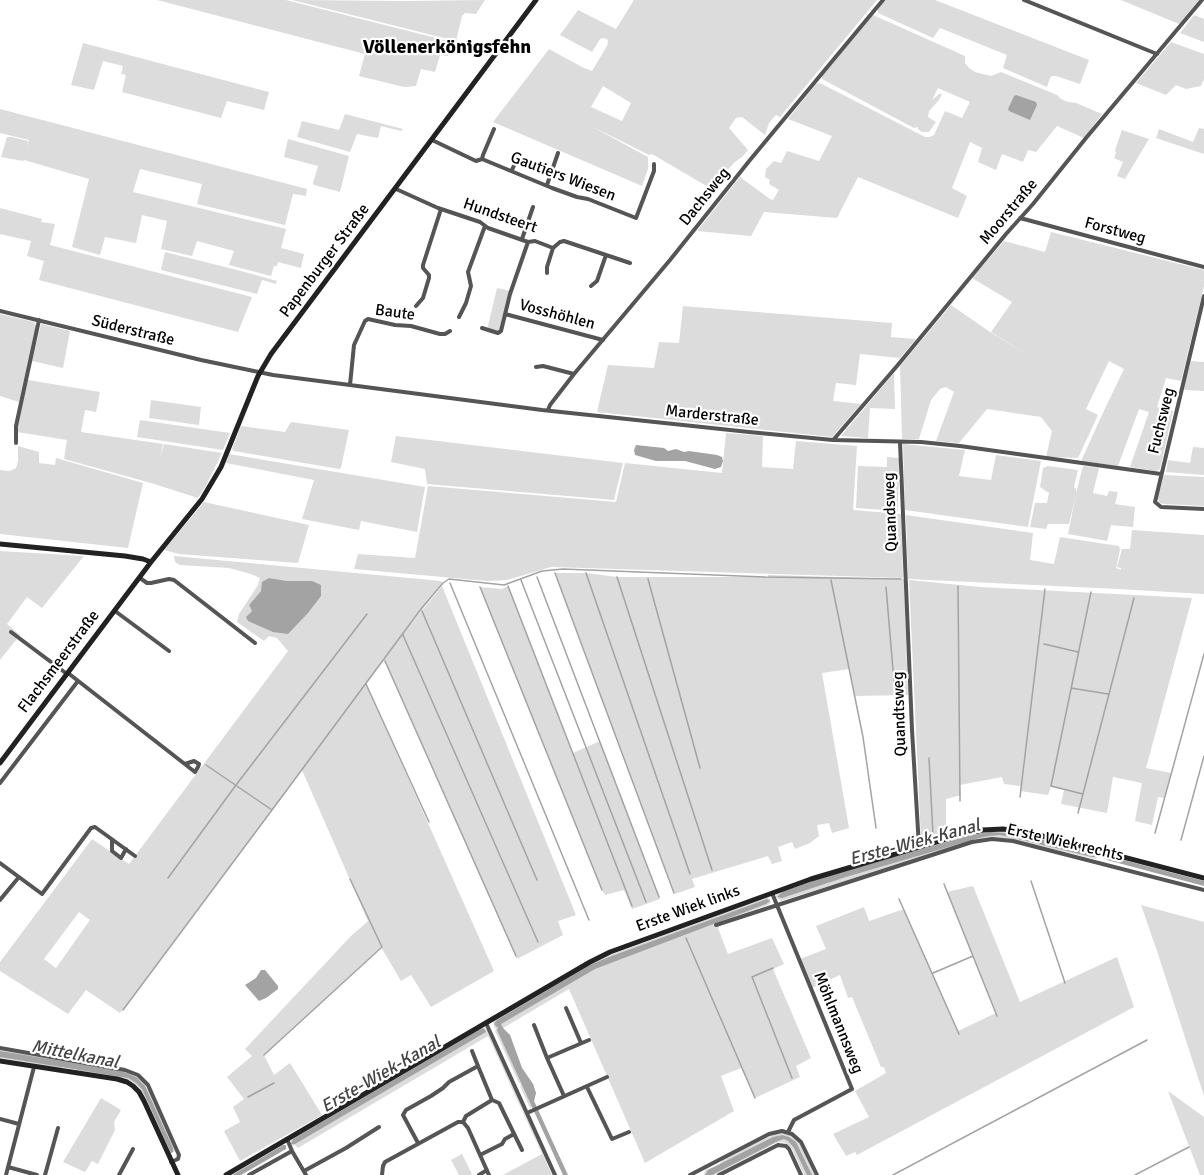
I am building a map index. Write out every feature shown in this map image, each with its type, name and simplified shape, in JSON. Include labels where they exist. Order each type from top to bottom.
[{"type":"street","name":"Papenburger Straße","points":[[159,552],[202,499],[212,483],[260,373],[271,354],[536,0]]},
{"type":"street","name":"Dachsweg","points":[[548,410],[574,374],[883,0]]},
{"type":"street","points":[[1024,0],[1157,54]]},
{"type":"street","name":"Moorstraße","points":[[834,440],[1202,0]]},
{"type":"street","points":[[482,159],[494,129]]},
{"type":"street","name":"Gautiers Wiesen","points":[[432,140],[476,161],[482,159],[636,218],[654,171],[654,164]]},
{"type":"street","points":[[547,185],[558,153]]},
{"type":"street","points":[[512,170],[519,154]]},
{"type":"street","name":"Hundsteert","points":[[396,189],[528,242],[535,241],[553,248],[564,241],[630,263]]},
{"type":"street","points":[[522,239],[533,207]]},
{"type":"street","points":[[416,306],[423,298],[429,278],[423,266],[441,209]]},
{"type":"street","name":"Forstweg","points":[[1020,218],[1204,267]]},
{"type":"street","points":[[459,316],[471,286],[468,272],[485,226]]},
{"type":"street","points":[[482,328],[500,332],[528,242]]},
{"type":"street","points":[[547,273],[553,248]]},
{"type":"street","points":[[591,286],[597,281],[606,255]]},
{"type":"street","name":"Fuchsweg","points":[[1204,296],[1155,499],[1155,502],[1163,507],[1204,508]]},
{"type":"street","name":"Süderstraße","points":[[0,311],[260,373]]},
{"type":"street","name":"Vosshöhlen","points":[[505,314],[603,340]]},
{"type":"street","name":"Baute","points":[[350,385],[353,347],[368,319],[411,326],[440,334],[450,331]]},
{"type":"street","points":[[16,443],[16,426],[39,320]]},
{"type":"street","points":[[536,367],[543,366],[574,374]]},
{"type":"street","name":"Marderstraße","points":[[260,373],[548,410],[834,440],[921,442],[960,446],[1161,474]]},
{"type":"street","name":"Quandsweg","points":[[900,442],[906,581]]},
{"type":"street","points":[[0,544],[125,556],[151,562]]},
{"type":"street","name":"Flachsmeerstraße","points":[[0,763],[159,552]]},
{"type":"street","points":[[140,578],[151,584],[169,579],[174,580],[255,643]]},
{"type":"street","name":"Quandtsweg","points":[[906,581],[919,847]]},
{"type":"street","points":[[115,611],[169,651]]},
{"type":"street","points":[[11,632],[185,764]]},
{"type":"street","name":"Flachsmeerstraße","points":[[0,783],[78,681]]},
{"type":"street","points":[[0,863],[42,894],[91,828],[95,827],[135,856]]},
{"type":"street","name":"Erste Wiek links","points":[[226,1175],[590,962],[610,952],[811,879],[974,831],[1003,829],[1031,833],[1102,850],[1204,878]]},
{"type":"street","points":[[112,839],[112,851],[121,858],[126,849]]},
{"type":"street","name":"Erste Wiek rechts","points":[[716,925],[982,839],[1013,841],[1204,890]]},
{"type":"street","points":[[1098,862],[1102,850]]},
{"type":"street","points":[[0,900],[18,877]]},
{"type":"street","name":"Möhlmannsweg","points":[[772,893],[852,1089],[794,1120],[788,1132]]},
{"type":"street","points":[[566,1008],[581,1043]]},
{"type":"street","points":[[486,1022],[555,1175]]},
{"type":"street","points":[[534,1025],[564,1096]]},
{"type":"street","points":[[547,1058],[589,1040]]},
{"type":"street","points":[[0,1048],[117,1068],[138,1075],[148,1085],[180,1155],[178,1159],[171,1162]]},
{"type":"street","points":[[472,1052],[492,1100],[499,1103],[522,1150]]},
{"type":"street","points":[[0,1061],[127,1082],[139,1092],[144,1101],[178,1175]]},
{"type":"street","points":[[6,1175],[34,1066]]},
{"type":"street","points":[[397,1118],[449,1082],[478,1066]]},
{"type":"street","points":[[527,1113],[607,1077]]},
{"type":"street","points":[[587,1087],[612,1139],[629,1132]]},
{"type":"street","points":[[463,1122],[466,1116],[492,1100]]},
{"type":"street","points":[[403,1115],[418,1143]]},
{"type":"street","points":[[0,1119],[19,1124]]},
{"type":"street","points":[[382,1175],[386,1162],[458,1122],[463,1122]]},
{"type":"street","points":[[463,1122],[468,1128],[489,1175]]},
{"type":"street","points":[[287,1139],[305,1173],[379,1127]]},
{"type":"street","points":[[45,1175],[58,1128]]},
{"type":"street","points":[[690,1175],[769,1134],[782,1131],[792,1134],[801,1142],[817,1175]]},
{"type":"street","points":[[480,1155],[502,1144],[505,1138],[514,1134]]},
{"type":"street","points":[[719,1175],[778,1144],[789,1149],[801,1175]]},
{"type":"street","points":[[119,1175],[133,1149]]},
{"type":"street","points":[[249,1175],[292,1151]]},
{"type":"street","points":[[8,1167],[37,1175]]},
{"type":"street","points":[[479,1175],[487,1170]]},
{"type":"shaded area","points":[[157,0],[286,0],[452,42],[448,56],[440,55],[435,72],[421,69],[416,86],[404,87],[359,76],[365,54]]},
{"type":"shaded area","points":[[292,0],[485,0],[476,14],[465,13],[462,16],[456,41]]},
{"type":"shaded area","points":[[634,0],[877,0],[780,117],[776,115],[769,123],[765,135],[742,117],[736,118],[729,128],[748,150],[710,188],[652,154],[649,155],[589,125],[648,157],[648,169],[642,186],[493,122],[549,49],[592,71],[607,46],[608,40],[600,39],[592,52],[560,35],[578,10],[616,29]],"holes":[[[603,86],[631,103],[622,121],[591,107]]]},
{"type":"shaded area","points":[[885,0],[935,0],[1089,60],[1080,84],[1052,76],[1047,87],[1003,68],[1007,55],[940,28],[933,38],[878,13],[878,9]]},
{"type":"shaded area","points":[[1121,0],[1199,0],[1179,24]]},
{"type":"shaded area","points":[[873,15],[965,56],[965,63],[975,72],[991,76],[1001,72],[1057,95],[1068,102],[1102,114],[1084,138],[1057,126],[1036,152],[1028,150],[1023,162],[1002,154],[996,170],[978,162],[982,148],[970,142],[952,188],[967,196],[958,218],[858,177],[837,218],[764,212],[751,236],[697,231],[740,177],[773,200],[779,190],[769,184],[770,180],[765,177],[766,169],[774,161],[781,163],[787,151],[819,161],[832,136],[788,119],[816,84],[820,83],[925,137],[934,135],[945,111],[962,118],[970,102],[938,88],[932,100],[942,94],[929,111],[928,117],[936,122],[929,132],[922,132],[918,127],[914,128],[822,79],[822,76]]},
{"type":"shaded area","points":[[1194,15],[1204,19],[1204,42],[1180,33]]},
{"type":"shaded area","points":[[1171,42],[1204,54],[1204,79],[1201,86],[1186,89],[1176,85],[1166,95],[1136,83]]},
{"type":"shaded area","points":[[83,43],[269,92],[264,110],[227,101],[221,118],[122,92],[126,75],[121,74],[123,66],[103,61],[94,90],[71,85]]},
{"type":"shaded area","points":[[1016,95],[1036,102],[1037,105],[1030,120],[1009,111]]},
{"type":"shaded area","points":[[0,109],[307,189],[306,196],[293,194],[285,225],[197,204],[202,184],[140,169],[133,192],[286,229],[281,248],[304,254],[301,268],[278,262],[271,276],[229,265],[234,251],[197,241],[192,256],[161,249],[167,221],[142,215],[136,243],[105,237],[100,255],[72,247],[89,179],[24,160],[1,157],[7,137],[28,141],[26,148],[29,140],[0,133]]},
{"type":"shaded area","points":[[345,114],[403,129],[401,131],[381,126],[378,138],[357,134],[350,152],[297,137],[302,121],[339,130]]},
{"type":"shaded area","points":[[1199,128],[1204,129],[1204,154],[1156,138],[1159,129],[1193,142]]},
{"type":"shaded area","points":[[1122,130],[1149,139],[1125,179],[1117,176],[1123,162],[1114,158]]},
{"type":"shaded area","points":[[288,139],[349,156],[340,192],[314,185],[318,166],[284,157]]},
{"type":"shaded area","points":[[0,208],[42,219],[41,222],[55,224],[50,245],[252,297],[238,332],[39,280],[44,261],[27,256],[31,241],[0,234]]},
{"type":"shaded area","points":[[1051,232],[1204,270],[1204,286],[1181,381],[1166,378],[1157,407],[1173,411],[1160,469],[1156,471],[1130,467],[1149,412],[1139,409],[1118,466],[1082,461],[1124,369],[1109,361],[1086,409],[1098,415],[1078,458],[1046,457],[1052,431],[1041,417],[987,409],[959,443],[936,441],[954,392],[946,387],[940,389],[931,400],[919,439],[902,439],[900,366],[951,305],[990,332],[1031,357],[991,332],[1012,302],[972,278],[1004,241],[1045,252]]},
{"type":"shaded area","points":[[165,252],[277,281],[276,284],[262,280],[257,294],[161,270]]},
{"type":"shaded area","points":[[497,288],[511,291],[500,332],[487,330]]},
{"type":"shaded area","points":[[683,306],[892,323],[891,337],[916,339],[900,358],[860,354],[856,385],[836,383],[833,401],[861,404],[832,437],[597,412],[608,365],[654,368],[659,342],[679,343]]},
{"type":"shaded area","points":[[0,314],[34,322],[36,326],[19,402],[0,396]]},
{"type":"shaded area","points":[[41,324],[70,331],[63,368],[32,361]]},
{"type":"shaded area","points":[[1191,361],[1204,362],[1204,391],[1185,390],[1184,388]]},
{"type":"shaded area","points":[[894,373],[895,409],[870,408],[868,438],[841,436]]},
{"type":"shaded area","points":[[28,380],[100,392],[96,412],[85,410],[81,432],[163,444],[160,457],[164,444],[222,453],[198,498],[64,459],[67,440],[17,432]]},
{"type":"shaded area","points":[[151,400],[201,407],[199,425],[149,418]]},
{"type":"shaded area","points":[[140,420],[230,433],[223,450],[137,437]]},
{"type":"shaded area","points":[[291,422],[349,430],[341,468],[232,449],[241,426],[285,432]]},
{"type":"shaded area","points":[[726,433],[763,436],[762,467],[793,469],[796,441],[857,446],[853,510],[901,514],[903,578],[551,567],[507,580],[487,581],[354,569],[358,554],[415,558],[428,486],[616,502],[625,463],[722,473]]},
{"type":"shaded area","points":[[396,436],[623,463],[614,500],[427,484],[425,469],[391,462]]},
{"type":"shaded area","points":[[903,444],[965,450],[959,476],[991,480],[996,455],[1041,461],[1028,527],[905,510]]},
{"type":"shaded area","points":[[636,445],[664,448],[668,451],[676,449],[684,452],[717,455],[722,457],[723,461],[721,467],[715,469],[685,461],[656,461],[635,455]]},
{"type":"shaded area","points":[[18,446],[39,452],[39,463],[55,465],[56,458],[143,483],[128,548],[0,534],[0,470],[10,471],[16,468]]},
{"type":"shaded area","points":[[1193,447],[1204,448],[1204,475],[1166,472],[1168,460],[1190,463]]},
{"type":"shaded area","points":[[229,454],[425,487],[417,532],[361,521],[359,530],[302,519],[314,480],[226,463]]},
{"type":"shaded area","points":[[887,457],[899,458],[898,511],[856,508],[858,466],[887,467]]},
{"type":"shaded area","points":[[1048,466],[1078,470],[1074,487],[1076,493],[1083,466],[1099,468],[1093,493],[1107,496],[1109,491],[1118,492],[1115,504],[1135,507],[1133,527],[1111,525],[1107,541],[1068,534],[1076,494],[1069,524],[1048,524],[1046,529],[1030,527],[1035,503],[1047,503],[1049,493],[1040,487],[1043,468]]},
{"type":"shaded area","points":[[1164,475],[1204,477],[1204,506],[1159,503],[1158,497]]},
{"type":"shaded area","points":[[204,502],[309,525],[298,563],[179,554],[164,550]]},
{"type":"shaded area","points":[[906,515],[1033,533],[1030,560],[1054,564],[1060,537],[1119,546],[1116,568],[1121,570],[1117,567],[1122,549],[1130,549],[1132,530],[1204,535],[1204,594],[908,579]]},
{"type":"shaded area","points":[[0,551],[84,556],[42,608],[27,597],[7,624],[20,635],[0,660]]},
{"type":"shaded area","points":[[174,556],[441,581],[443,583],[400,638],[442,586],[576,915],[558,921],[563,935],[517,959],[384,660],[366,684],[494,971],[431,1007],[411,975],[401,981],[381,947],[264,1055],[274,1075],[290,1063],[322,1115],[240,1161],[224,1131],[240,1122],[233,1107],[244,1099],[227,1077],[252,1056],[245,1049],[351,936],[368,921],[302,770],[120,1013],[86,990],[68,1014],[0,971],[0,962],[92,839],[129,864],[288,651],[277,638],[269,636],[264,641],[237,622],[239,614],[260,578],[229,568],[180,565],[175,562]],"holes":[[[269,578],[287,581],[246,617],[252,611],[249,605]],[[79,912],[90,920],[56,968],[44,959]]]},
{"type":"shaded area","points":[[555,573],[586,573],[617,577],[768,577],[768,575],[904,579],[908,695],[855,696],[849,669],[822,673],[849,828],[832,833],[829,823],[817,825],[819,836],[810,843],[795,849],[792,842],[778,847],[782,861],[772,864],[768,856],[692,879],[695,887],[675,894]]},
{"type":"shaded area","points":[[269,578],[312,581],[321,585],[321,596],[288,634],[273,632],[248,621],[246,617],[252,611],[249,605],[261,591],[262,582]]},
{"type":"shaded area","points":[[909,580],[980,587],[1192,598],[1146,768],[1171,773],[1164,798],[1158,797],[1152,825],[1135,821],[1142,783],[1113,777],[1107,813],[1061,804],[1064,790],[1051,787],[1048,795],[1020,791],[1020,786],[1004,784],[1002,777],[960,785],[961,795],[946,799],[946,835],[921,840]]},
{"type":"shaded area","points":[[508,586],[573,753],[600,741],[660,899],[632,909],[624,890],[605,895],[602,890],[480,587],[502,589]]},
{"type":"shaded area","points":[[999,830],[1035,835],[1097,853],[1098,857],[1095,859],[1012,840],[991,838],[973,841],[781,901],[776,897],[777,893],[800,884],[976,833]]},
{"type":"shaded area","points":[[990,832],[1021,834],[1097,855],[1092,857],[1000,835],[989,836],[782,898],[777,897],[782,892],[818,879],[971,835]]},
{"type":"shaded area","points":[[1108,856],[1204,881],[1204,886],[1107,860],[1104,857]]},
{"type":"shaded area","points":[[973,886],[1020,1002],[1117,957],[1134,1007],[857,1155],[855,1152],[846,1156],[833,1134],[869,1117],[855,1091],[886,1073],[884,1067],[881,1067],[852,997],[848,998],[840,975],[812,988],[800,959],[826,949],[816,926],[864,907],[869,921],[904,909],[958,1031],[996,1013],[947,892]]},
{"type":"shaded area","points":[[768,897],[771,902],[768,905],[718,923],[718,928],[728,954],[772,938],[784,964],[773,969],[811,1058],[796,1066],[800,1077],[755,1098],[741,1068],[721,1076],[734,1111],[645,1163],[569,989],[503,1028],[510,1035],[522,1068],[533,1084],[536,1106],[530,1108],[495,1031],[493,1020],[591,963]]},
{"type":"shaded area","points":[[767,899],[770,901],[766,904],[595,969],[501,1024],[510,1035],[522,1068],[533,1084],[536,1093],[534,1101],[568,1175],[563,1175],[498,1028],[494,1024],[497,1020],[590,965]]},
{"type":"shaded area","points":[[1141,905],[1204,922],[1204,1096],[1157,951]]},
{"type":"shaded area","points":[[261,970],[265,970],[278,989],[259,1001],[245,985],[256,978]]},
{"type":"shaded area","points":[[481,1028],[488,1029],[552,1175],[503,1175],[542,1154],[488,1036],[298,1148],[295,1145],[292,1146],[290,1141]]},
{"type":"shaded area","points":[[484,1028],[486,1032],[295,1144],[291,1144],[293,1139]]},
{"type":"shaded area","points":[[0,1050],[81,1062],[127,1072],[137,1077],[149,1091],[175,1151],[170,1154],[141,1091],[129,1080],[65,1067],[0,1058]]},
{"type":"shaded area","points":[[0,1051],[111,1069],[136,1077],[145,1086],[173,1152],[171,1153],[142,1089],[128,1078],[0,1057]]},
{"type":"shaded area","points":[[1168,1091],[1204,1117],[1204,1175],[1200,1175]]},
{"type":"shaded area","points":[[101,1098],[121,1110],[114,1122],[115,1130],[98,1164],[92,1161],[85,1172],[63,1162]]},
{"type":"shaded area","points":[[783,1133],[799,1142],[815,1175],[804,1175],[791,1147],[781,1142],[715,1175],[704,1175],[705,1170],[719,1165],[752,1144],[774,1134]]},
{"type":"shaded area","points":[[782,1135],[796,1142],[812,1175],[807,1175],[794,1148],[784,1139],[712,1175],[705,1175],[708,1170],[773,1137]]},
{"type":"shaded area","points":[[286,1145],[286,1149],[241,1175],[232,1175]]},
{"type":"shaded area","points":[[462,1154],[472,1174],[470,1175],[459,1175],[451,1160]]},
{"type":"waterway","points":[[272,810],[421,609],[449,579],[504,585],[542,571],[563,569],[765,577],[901,579]]},
{"type":"waterway","points":[[555,573],[674,893]]},
{"type":"waterway","points":[[586,573],[690,874]]},
{"type":"waterway","points":[[537,577],[659,897]]},
{"type":"waterway","points":[[617,577],[712,870]]},
{"type":"waterway","points":[[648,579],[700,768]]},
{"type":"waterway","points":[[521,580],[646,902]]},
{"type":"waterway","points":[[831,580],[863,737],[876,828]]},
{"type":"waterway","points":[[450,583],[589,920]]},
{"type":"waterway","points":[[508,586],[632,906]]},
{"type":"waterway","points":[[958,586],[960,801]]},
{"type":"waterway","points":[[480,587],[602,890]]},
{"type":"waterway","points":[[886,587],[894,682]]},
{"type":"waterway","points":[[1020,797],[1045,589]]},
{"type":"waterway","points":[[1083,794],[1051,786],[1091,592]]},
{"type":"waterway","points":[[1078,813],[1134,598]]},
{"type":"waterway","points":[[422,611],[537,880]]},
{"type":"waterway","points":[[168,878],[367,614]]},
{"type":"waterway","points":[[403,635],[538,942]]},
{"type":"waterway","points":[[1044,644],[1078,652]]},
{"type":"waterway","points":[[1155,833],[1204,654]]},
{"type":"waterway","points":[[385,661],[516,956]]},
{"type":"waterway","points":[[366,684],[429,822]]},
{"type":"waterway","points":[[1071,688],[1108,694]]},
{"type":"waterway","points":[[1181,840],[1204,756]]},
{"type":"waterway","name":"Erste-Wiek-Kanal","points":[[929,758],[933,835]]},
{"type":"waterway","points":[[123,1010],[272,810],[206,765]]},
{"type":"waterway","points":[[264,1055],[382,947],[350,879]]},
{"type":"waterway","points":[[1031,881],[1065,983]]},
{"type":"waterway","points":[[944,884],[997,1016]]},
{"type":"waterway","points":[[899,899],[959,1034]]},
{"type":"waterway","points":[[686,938],[755,1098]]},
{"type":"waterway","points":[[933,973],[973,956]]},
{"type":"waterway","points":[[773,968],[752,977],[792,1078]]},
{"type":"waterway","points":[[893,1175],[1147,1040]]},
{"type":"waterway","points":[[248,1097],[274,1083]]},
{"type":"waterway","points":[[1135,1175],[1189,1147]]},
{"type":"district","name":"Völlenerkönigsfehn","points":[[447,48]]},
{"type":"water label","name":"Mittelkanal","points":[[75,1055]]}]
